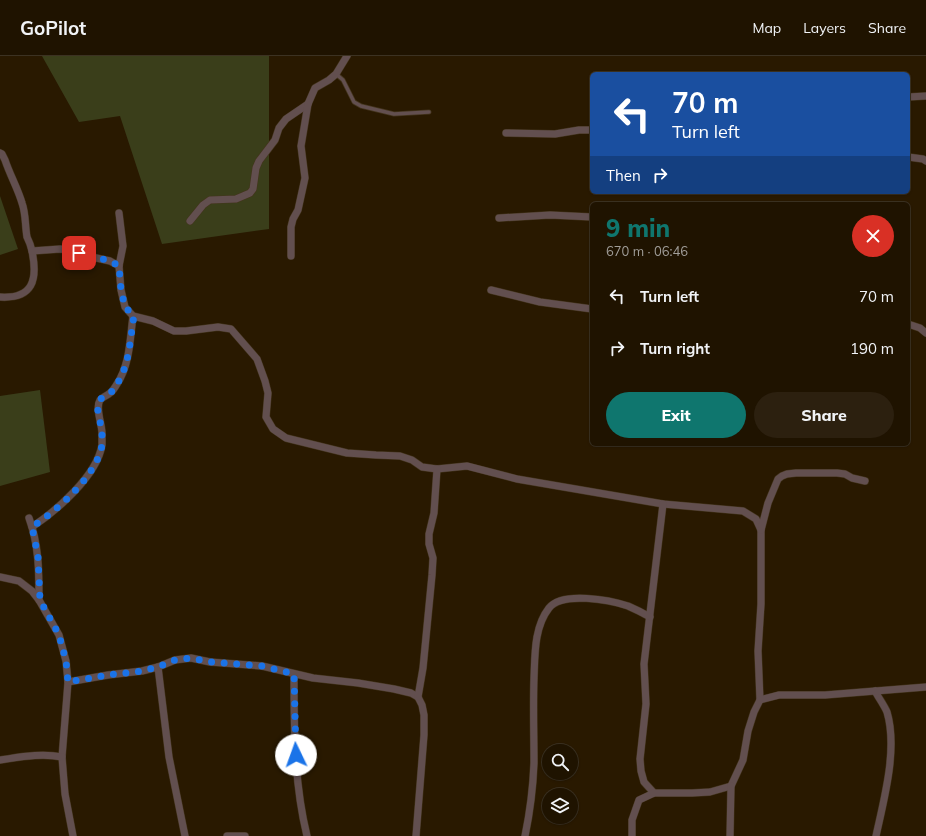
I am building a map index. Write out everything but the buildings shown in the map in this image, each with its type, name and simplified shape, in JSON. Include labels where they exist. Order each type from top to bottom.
[{"type":"street","points":[[291,256],[291,226],[298,210],[305,178],[301,146],[308,104],[315,88],[336,74],[347,56]]},
{"type":"street","points":[[910,97],[926,96]]},
{"type":"street","points":[[190,221],[203,205],[210,200],[236,199],[250,194],[254,189],[256,168],[259,160],[275,140],[279,128],[286,119],[308,104]]},
{"type":"street","points":[[506,133],[555,134],[579,130],[590,130]]},
{"type":"street","points":[[0,153],[5,160],[23,205],[27,236],[32,251],[34,280],[26,292],[11,298],[0,297]]},
{"type":"street","points":[[910,157],[926,161]]},
{"type":"street","points":[[119,213],[123,246],[119,266],[121,290],[125,307],[134,316],[153,321],[174,331],[218,327],[231,329],[257,359],[266,381],[268,393],[266,417],[272,429],[286,438],[347,453],[400,456],[412,460],[422,467],[437,469],[467,466],[517,479],[663,504],[743,511],[756,518],[761,530]]},
{"type":"street","points":[[499,218],[550,215],[590,217]]},
{"type":"street","points":[[32,251],[60,249],[71,250],[110,261],[119,266]]},
{"type":"street","points":[[491,290],[540,302],[590,309]]},
{"type":"street","points":[[32,527],[69,497],[86,478],[96,462],[102,446],[102,429],[98,412],[99,403],[100,400],[111,392],[118,383],[125,367],[130,348],[134,316]]},
{"type":"street","points":[[910,325],[920,328],[926,333]]},
{"type":"street","points":[[416,836],[424,735],[424,714],[418,697],[423,668],[432,575],[433,558],[429,539],[434,513],[437,469]]},
{"type":"street","points":[[730,836],[731,786],[743,760],[752,718],[760,700],[758,651],[761,604],[761,530],[768,503],[778,479],[787,474],[837,473],[845,474],[852,478],[865,480]]},
{"type":"street","points":[[654,793],[644,782],[640,759],[646,704],[644,664],[663,504]]},
{"type":"street","points":[[28,518],[32,527],[38,556],[40,600]]},
{"type":"street","points":[[0,577],[19,581],[32,591],[40,600],[59,635],[66,661],[68,682],[62,757],[65,794],[73,836]]},
{"type":"street","points":[[525,836],[530,812],[534,764],[533,721],[535,650],[538,632],[550,606],[560,601],[577,598],[629,606],[650,617]]},
{"type":"street","points":[[68,682],[142,671],[158,667],[175,660],[191,658],[210,662],[262,666],[313,678],[394,689],[418,697]]},
{"type":"street","points":[[158,667],[169,757],[185,836]]},
{"type":"street","points":[[294,674],[294,741],[300,810],[307,836]]},
{"type":"street","points":[[760,700],[779,696],[825,695],[926,687]]},
{"type":"street","points":[[875,690],[886,711],[891,743],[886,786],[876,836]]},
{"type":"street","points":[[0,760],[40,755],[62,757]]},
{"type":"street","points":[[632,836],[632,820],[639,800],[654,793],[710,792],[731,786]]},
{"type":"street","points":[[227,836],[245,836]]},
{"type":"lane","points":[[336,74],[343,80],[354,102],[361,106],[394,114],[429,112]]},
{"type":"green space","points":[[42,56],[269,56],[269,229],[162,244],[120,116],[79,122]]},
{"type":"green space","points":[[0,196],[18,249],[0,255]]},
{"type":"green space","points":[[40,390],[50,472],[0,486],[0,396]]},
{"type":"route","points":[[79,253],[110,261],[119,266],[121,290],[125,307],[134,316],[130,348],[125,367],[118,383],[111,392],[100,400],[99,403],[98,412],[102,429],[102,446],[96,462],[86,478],[69,497],[32,527],[38,556],[40,600],[44,610],[59,635],[66,661],[68,682],[142,671],[158,667],[175,660],[191,658],[210,662],[262,666],[294,674],[294,741],[296,755]]}]
